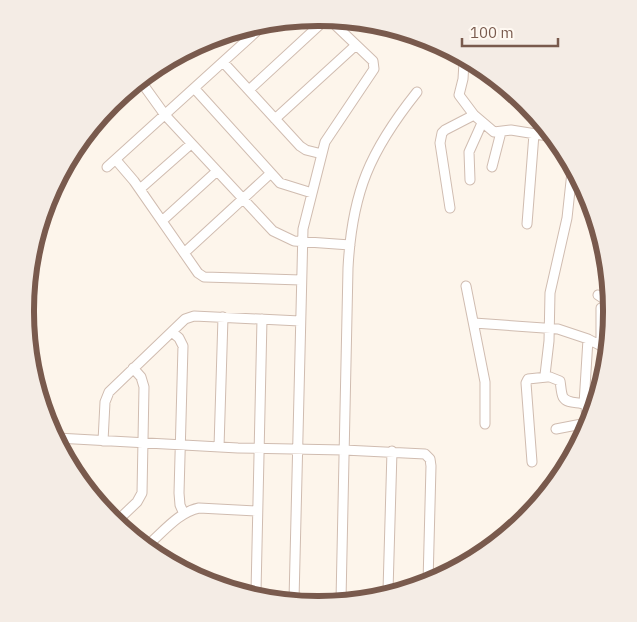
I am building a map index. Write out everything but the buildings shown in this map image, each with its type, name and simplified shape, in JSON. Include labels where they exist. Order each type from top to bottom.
[{"type":"street","points":[[249,90],[318,26]]},
{"type":"street","points":[[291,594],[303,230],[325,142],[374,68],[372,62],[337,27]]},
{"type":"street","points":[[107,167],[254,34]]},
{"type":"street","points":[[275,119],[356,45]]},
{"type":"street","points":[[223,62],[300,146],[306,150],[322,154]]},
{"type":"street","points":[[464,66],[459,95],[482,123],[494,132],[511,130],[541,135]]},
{"type":"street","points":[[144,86],[165,115],[273,231],[284,237],[302,242],[350,245]]},
{"type":"street","points":[[194,88],[284,185],[312,193]]},
{"type":"street","points":[[341,595],[350,245],[361,185],[370,161],[396,118],[417,92]]},
{"type":"street","points":[[450,208],[440,138],[445,130],[474,115]]},
{"type":"street","points":[[470,180],[469,152],[482,123]]},
{"type":"street","points":[[492,167],[501,132]]},
{"type":"street","points":[[527,224],[534,134]]},
{"type":"street","points":[[140,189],[191,144]]},
{"type":"street","points":[[116,160],[140,189],[198,273],[204,277],[301,280]]},
{"type":"street","points":[[162,221],[216,171]]},
{"type":"street","points":[[184,253],[271,173]]},
{"type":"street","points":[[547,377],[545,371],[550,293],[566,218],[571,180]]},
{"type":"street","points":[[466,286],[485,382],[485,424]]},
{"type":"street","points":[[598,295],[603,298]]},
{"type":"street","points":[[601,308],[602,335]]},
{"type":"street","points":[[103,441],[106,397],[111,389],[189,317],[300,321]]},
{"type":"street","points":[[219,447],[223,317]]},
{"type":"street","points":[[256,588],[262,319]]},
{"type":"street","points":[[474,323],[564,330],[601,346]]},
{"type":"street","points":[[172,332],[179,338],[183,346],[182,445],[179,493],[180,505],[184,514]]},
{"type":"street","points":[[586,409],[584,404],[588,339]]},
{"type":"street","points":[[122,516],[137,502],[142,494],[144,387],[141,377],[133,368]]},
{"type":"street","points":[[532,462],[526,383],[528,379],[547,377],[560,381],[563,396],[566,400],[584,404]]},
{"type":"street","points":[[556,429],[579,426]]},
{"type":"street","points":[[65,441],[422,452],[428,455],[430,459],[428,573]]},
{"type":"street","points":[[388,587],[392,451]]},
{"type":"street","points":[[152,542],[184,514],[199,508],[257,511]]}]
